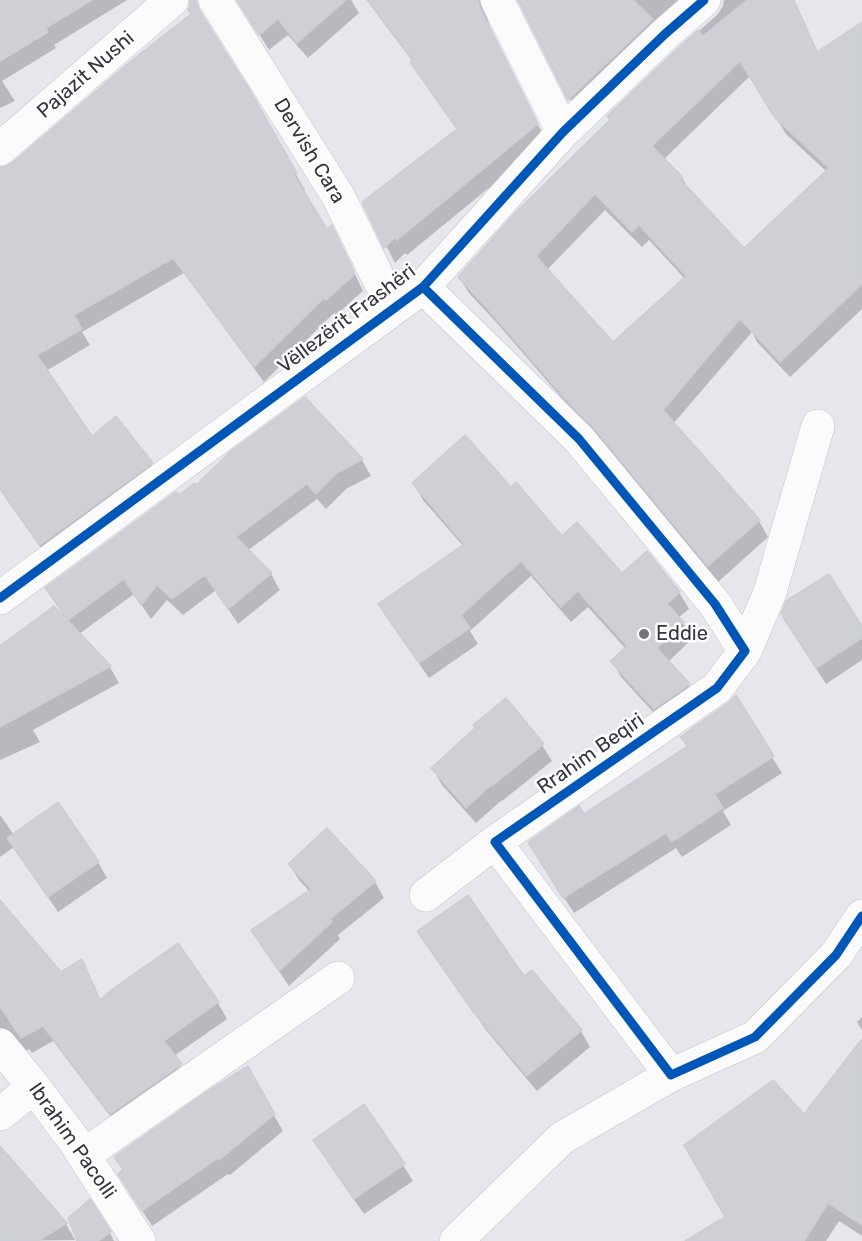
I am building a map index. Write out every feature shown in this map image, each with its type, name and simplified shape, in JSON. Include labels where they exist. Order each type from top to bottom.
[{"type":"street","name":"Pajazit Nushi","points":[[0,149],[172,0]]},
{"type":"street","name":"Dervish Cara","points":[[215,0],[338,196],[393,308]]},
{"type":"street","points":[[497,0],[563,132]]},
{"type":"street","name":"Vëllezërit Frashëri","points":[[0,598],[423,287],[563,132],[665,34],[704,0]]},
{"type":"street","points":[[423,287],[579,439],[715,604],[745,651]]},
{"type":"street","name":"Rrahim Beqiri","points":[[426,895],[495,842],[717,688],[745,651],[770,592],[818,426]]},
{"type":"street","points":[[495,842],[671,1075]]},
{"type":"street","points":[[456,1241],[562,1138],[671,1075],[755,1037],[836,954],[862,916]]},
{"type":"street","points":[[84,1155],[338,978]]},
{"type":"street","name":"Ibrahim Pacolli","points":[[0,1045],[84,1155],[139,1241]]},
{"type":"street","points":[[0,1114],[34,1087]]},
{"type":"building","points":[[0,0],[92,0],[46,28],[48,32],[0,61]]},
{"type":"building","points":[[190,0],[196,0],[199,10],[252,94],[297,173],[294,175],[327,229],[332,225],[355,274],[326,300],[324,298],[254,367],[173,258],[74,315],[82,329],[37,355],[92,436],[116,416],[153,463],[40,545],[0,489],[0,167],[12,163],[131,61],[191,14],[188,9]]},
{"type":"building","points":[[237,0],[346,0],[297,43],[278,19],[259,35]]},
{"type":"building","points":[[367,0],[478,0],[538,124],[397,240],[395,238],[384,248],[362,202],[457,129],[410,62],[413,60]]},
{"type":"building","points":[[518,0],[633,0],[653,19],[568,100]]},
{"type":"building","points":[[747,0],[794,0],[817,52],[862,22],[862,284],[780,362],[740,319],[663,410],[760,520],[708,566],[593,427],[458,277],[515,213],[610,120],[607,116],[698,30],[703,36]],"holes":[[[740,61],[775,118],[829,168],[744,248],[681,180],[683,177],[652,146]],[[595,194],[632,232],[639,225],[686,276],[613,342],[536,256]]]},
{"type":"building","points":[[305,397],[363,459],[337,473],[316,494],[307,484],[236,537],[272,573],[228,609],[205,575],[172,599],[157,585],[141,605],[124,579],[68,620],[45,588],[176,492],[179,495],[194,483],[196,485],[231,451]]},
{"type":"building","points":[[465,435],[511,487],[516,482],[562,536],[577,522],[622,573],[647,551],[680,592],[667,604],[684,622],[657,648],[690,684],[654,709],[610,661],[627,646],[578,591],[561,607],[521,561],[461,615],[470,628],[419,663],[378,604],[464,544],[412,483]]},
{"type":"building","points":[[829,574],[862,626],[862,638],[816,668],[781,614],[786,601]]},
{"type":"building","points":[[54,606],[111,666],[0,727],[0,646]]},
{"type":"building","points":[[736,695],[774,756],[715,794],[723,808],[672,842],[666,833],[563,898],[528,842],[579,806],[584,814],[688,746],[680,737]]},
{"type":"building","points":[[506,698],[544,744],[491,785],[466,808],[431,768],[475,728],[473,725]]},
{"type":"building","points":[[58,802],[99,862],[48,897],[7,838]]},
{"type":"building","points":[[327,828],[376,881],[330,919],[332,922],[279,971],[251,930],[311,889],[288,864]]},
{"type":"building","points":[[468,895],[524,976],[532,970],[582,1030],[527,1076],[474,1013],[417,931]]},
{"type":"building","points":[[0,900],[61,972],[82,959],[100,1000],[178,943],[219,1002],[164,1041],[182,1064],[110,1114],[43,1026],[21,1038],[0,1007]]},
{"type":"building","points":[[862,1039],[862,1225],[828,1203],[804,1241],[685,1241],[725,1217],[684,1145],[773,1080],[804,1114]]},
{"type":"building","points":[[248,1066],[275,1114],[219,1160],[218,1158],[142,1211],[118,1174],[123,1169],[114,1157]]},
{"type":"building","points":[[364,1104],[405,1164],[354,1199],[313,1140]]},
{"type":"building","points":[[0,1146],[67,1223],[38,1241],[0,1241]]},
{"type":"building","points":[[90,1199],[111,1232],[98,1241],[77,1241],[68,1218]]},
{"type":"cycle path","points":[[0,598],[423,287],[563,132],[665,34],[704,0]]},
{"type":"cycle path","points":[[423,287],[579,439],[715,604],[745,651],[717,688],[495,842],[671,1075],[755,1037],[836,955],[862,916]]},
{"type":"place","name":"Eddie","points":[[644,634]]}]
